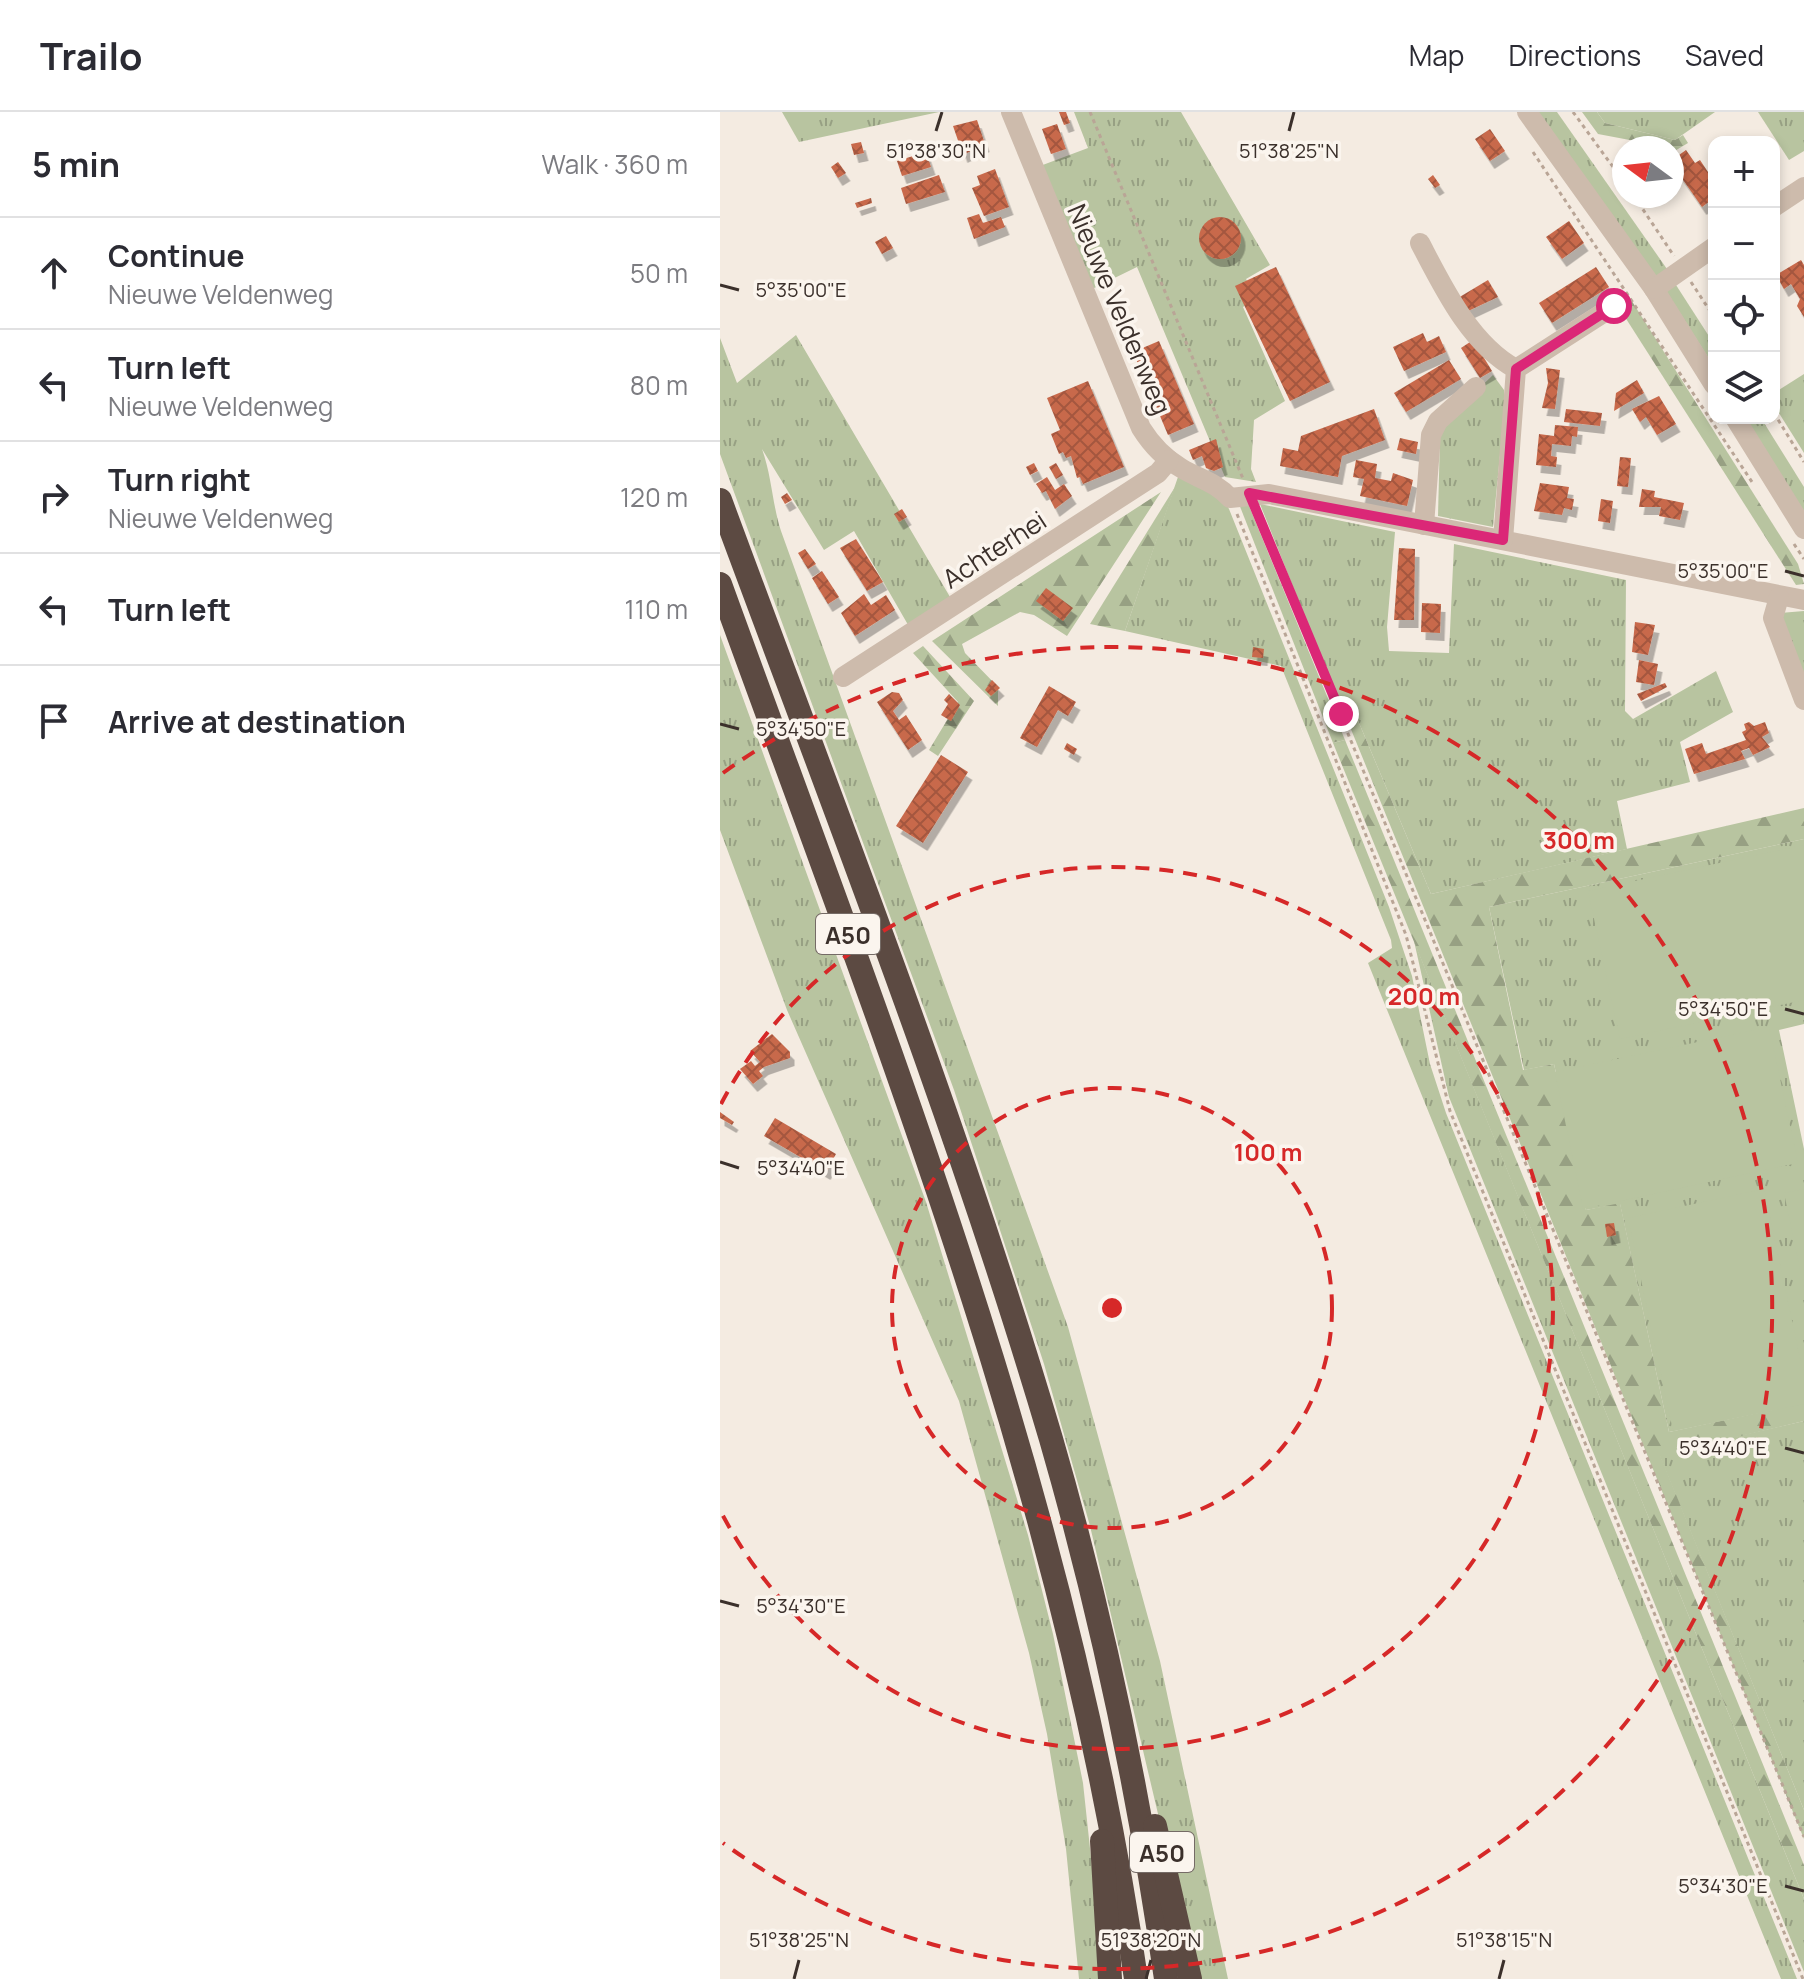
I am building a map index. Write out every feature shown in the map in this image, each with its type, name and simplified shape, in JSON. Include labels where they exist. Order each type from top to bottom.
[{"type":"highway","name":"A50","points":[[720,500],[988,1242],[1050,1438],[1123,1729],[1166,1979]]},
{"type":"highway","name":"A50","points":[[720,584],[972,1286],[1045,1533],[1103,1782],[1136,1979]]},
{"type":"highway","name":"A50","points":[[1123,1729],[1142,1770],[1190,1979]]},
{"type":"highway","name":"A50","points":[[1103,1782],[1101,1875],[1110,1979]]},
{"type":"street","name":"Nieuwe Veldenweg","points":[[1011,112],[1132,409],[1149,440],[1169,460],[1239,496],[1424,525],[1804,600]]},
{"type":"street","points":[[1527,112],[1654,289],[1708,375]]},
{"type":"street","points":[[1780,203],[1804,187]]},
{"type":"street","points":[[1420,243],[1451,301],[1500,361],[1516,369]]},
{"type":"street","points":[[1654,289],[1708,251]]},
{"type":"street","points":[[1516,369],[1614,306]]},
{"type":"street","points":[[1503,540],[1516,369]]},
{"type":"street","points":[[1424,525],[1431,435],[1438,421],[1476,387]]},
{"type":"street","points":[[1738,424],[1795,531]]},
{"type":"street","name":"Achterhei","points":[[843,677],[1158,473],[1169,460]]},
{"type":"street","points":[[1779,597],[1773,618],[1804,700]]},
{"type":"path","points":[[1090,112],[1406,935],[1450,1111],[1803,1979]]},
{"type":"path","points":[[1573,112],[1612,166]]},
{"type":"path","points":[[1532,151],[1760,493]]},
{"type":"path","points":[[1780,423],[1804,462]]},
{"type":"path","points":[[1239,496],[1341,714],[1804,1837]]},
{"type":"path","points":[[1795,531],[1804,559]]},
{"type":"green space","points":[[782,112],[939,112],[799,142]]},
{"type":"green space","points":[[1074,112],[1181,112],[1270,265],[1246,279],[1256,297],[1243,307],[1285,401],[1254,420],[1251,469],[1256,482],[1225,477],[1137,267],[1090,290],[1040,166],[1088,148]]},
{"type":"green space","points":[[1538,112],[1557,112],[1612,190],[1612,208],[1624,208],[1667,269],[1656,277]]},
{"type":"green space","points":[[1582,112],[1597,112],[1605,123],[1659,136],[1612,137],[1598,134]]},
{"type":"green space","points":[[1597,112],[1715,112],[1681,136],[1659,136],[1605,123]]},
{"type":"green space","points":[[1758,112],[1804,112],[1804,151],[1789,160],[1780,146],[1780,136],[1774,136]]},
{"type":"green space","points":[[1676,285],[1708,335],[1708,358],[1666,291]]},
{"type":"green space","points":[[1628,295],[1798,564],[1804,584],[1796,585],[1616,303]]},
{"type":"green space","points":[[796,335],[953,602],[911,630],[854,531],[824,550],[762,449],[781,531],[1068,1327],[1160,1661],[1228,1979],[1197,1979],[1090,1526],[1044,1364],[954,1090],[720,454],[720,338],[737,383]]},
{"type":"green space","points":[[1804,374],[1804,453],[1780,415],[1780,389]]},
{"type":"green space","points":[[1493,375],[1504,390],[1505,403],[1493,527],[1438,516],[1440,436],[1444,422]]},
{"type":"green space","points":[[1749,424],[1765,424],[1804,487],[1804,516]]},
{"type":"green space","points":[[1179,474],[1223,498],[1229,509],[1389,907],[1412,976],[1430,1064],[1446,1113],[1797,1979],[1781,1979],[1368,963],[1392,948],[1391,940],[1281,666],[1125,631]]},
{"type":"green space","points":[[1175,487],[1125,631],[1090,624]]},
{"type":"green space","points":[[1161,492],[1067,636],[1034,615],[1020,612],[962,644],[965,653],[998,687],[998,706],[932,641]]},
{"type":"green space","points":[[1247,501],[1345,740],[1333,743],[1239,504]]},
{"type":"green space","points":[[1260,504],[1395,532],[1387,627],[1389,651],[1449,653],[1454,544],[1626,580],[1625,711],[1633,719],[1716,671],[1733,712],[1680,742],[1690,782],[1617,801],[1627,849],[1431,894],[1357,718],[1347,722]]},
{"type":"green space","points":[[1804,611],[1804,689],[1780,613]]},
{"type":"green space","points":[[720,635],[926,1202],[1028,1535],[1053,1634],[1083,1783],[1104,1979],[1079,1979],[1066,1849],[1047,1734],[1029,1653],[959,1401],[787,1010],[720,830]]},
{"type":"green space","points":[[923,646],[974,701],[938,756],[929,750],[958,702],[913,653]]},
{"type":"green space","points":[[1357,718],[1431,894],[1804,808],[1804,839],[1489,907],[1523,1070],[1554,1064],[1586,1210],[1620,1203],[1669,1432],[1804,1403],[1804,1421],[1660,1455],[1804,1810],[1804,1839],[1348,722]]},
{"type":"green space","points":[[1345,740],[1804,1865],[1804,1899],[1333,743]]},
{"type":"green space","points":[[1804,839],[1804,1024],[1779,1030],[1804,1149],[1804,1403],[1669,1432],[1620,1204],[1586,1210],[1554,1064],[1524,1070],[1489,907]]},
{"type":"green space","points":[[1804,845],[1804,1000],[1620,1039],[1588,891]]},
{"type":"green space","points":[[1414,941],[1804,1899],[1804,1972],[1449,1097]]},
{"type":"green space","points":[[1769,1027],[1798,1163],[1583,1209],[1555,1072]]},
{"type":"green space","points":[[1764,1189],[1804,1377],[1804,1404],[1673,1431],[1628,1218]]},
{"type":"green space","points":[[1804,1189],[1804,1288],[1784,1193]]},
{"type":"green space","points":[[1804,1421],[1804,1810],[1659,1454]]},
{"type":"building","points":[[1059,112],[1066,112],[1070,123],[1064,125]]},
{"type":"building","points":[[977,120],[985,144],[963,155],[953,126]]},
{"type":"building","points":[[1057,124],[1066,149],[1051,154],[1042,129]]},
{"type":"building","points":[[1490,129],[1505,151],[1490,161],[1475,139]]},
{"type":"building","points":[[861,142],[864,153],[854,155],[851,144]]},
{"type":"building","points":[[1686,150],[1695,163],[1700,160],[1708,172],[1708,202],[1702,207],[1684,181]]},
{"type":"building","points":[[926,152],[931,167],[902,176],[897,161]]},
{"type":"building","points":[[838,162],[846,173],[838,178],[831,167]]},
{"type":"building","points":[[995,169],[1009,207],[984,216],[972,188],[980,185],[977,176]]},
{"type":"building","points":[[939,175],[945,192],[906,204],[901,188]]},
{"type":"building","points":[[1433,175],[1440,185],[1435,188],[1428,179]]},
{"type":"building","points":[[871,198],[872,203],[857,208],[855,203]]},
{"type":"building","points":[[979,214],[983,223],[1001,217],[1005,227],[974,239],[967,218]]},
{"type":"building","points":[[1220,217],[1235,223],[1241,238],[1235,253],[1220,259],[1205,253],[1199,238],[1205,223]]},
{"type":"building","points":[[1569,221],[1584,243],[1562,259],[1546,237]]},
{"type":"building","points":[[886,236],[893,248],[882,254],[875,242]]},
{"type":"building","points":[[1801,260],[1804,265],[1804,317],[1797,306],[1800,299],[1791,284],[1784,289],[1780,273]]},
{"type":"building","points":[[1276,267],[1330,382],[1290,401],[1235,286]]},
{"type":"building","points":[[1596,267],[1609,287],[1552,323],[1539,303]]},
{"type":"building","points":[[1488,280],[1498,297],[1466,312],[1458,298]]},
{"type":"building","points":[[1423,333],[1427,342],[1439,336],[1446,352],[1404,371],[1393,347]]},
{"type":"building","points":[[1473,340],[1492,371],[1480,378],[1461,348]]},
{"type":"building","points":[[1159,341],[1194,424],[1168,435],[1133,352]]},
{"type":"building","points":[[1449,360],[1461,379],[1406,412],[1394,393]]},
{"type":"building","points":[[1546,368],[1560,370],[1555,409],[1542,408],[1548,383]]},
{"type":"building","points":[[1637,380],[1644,393],[1614,411],[1616,393]]},
{"type":"building","points":[[1088,381],[1124,467],[1083,484],[1080,477],[1077,478],[1071,456],[1066,458],[1063,452],[1059,454],[1051,434],[1060,430],[1047,398]]},
{"type":"building","points":[[1659,396],[1676,424],[1657,435],[1646,417],[1640,422],[1632,409]]},
{"type":"building","points":[[1374,409],[1385,440],[1342,456],[1338,477],[1280,466],[1283,448],[1298,451],[1301,436]]},
{"type":"building","points":[[1566,409],[1602,413],[1600,426],[1564,422]]},
{"type":"building","points":[[1555,425],[1578,427],[1577,437],[1572,436],[1571,446],[1552,444],[1551,456],[1557,457],[1556,467],[1536,465],[1539,434],[1554,436]]},
{"type":"building","points":[[1400,438],[1418,442],[1416,454],[1397,450]]},
{"type":"building","points":[[1216,439],[1223,467],[1214,471],[1206,468],[1202,456],[1193,460],[1189,450]]},
{"type":"building","points":[[1620,457],[1631,458],[1628,487],[1617,486]]},
{"type":"building","points":[[1356,460],[1377,464],[1375,478],[1391,481],[1393,473],[1413,480],[1407,506],[1360,496],[1364,479],[1353,477]]},
{"type":"building","points":[[1034,463],[1038,471],[1030,475],[1026,467]]},
{"type":"building","points":[[1056,463],[1063,475],[1056,479],[1049,467]]},
{"type":"building","points":[[1047,477],[1055,490],[1064,484],[1072,496],[1055,509],[1046,491],[1042,493],[1036,484]]},
{"type":"building","points":[[1540,483],[1569,487],[1567,498],[1574,499],[1572,510],[1564,508],[1562,515],[1534,511]]},
{"type":"building","points":[[1642,489],[1655,491],[1654,497],[1684,503],[1680,520],[1659,516],[1661,507],[1639,507]]},
{"type":"building","points":[[787,493],[792,500],[785,504],[781,497]]},
{"type":"building","points":[[1601,499],[1613,501],[1610,523],[1598,521]]},
{"type":"building","points":[[902,509],[907,517],[899,522],[894,514]]},
{"type":"building","points":[[856,539],[883,582],[867,591],[840,548]]},
{"type":"building","points":[[1399,548],[1415,549],[1414,620],[1394,620]]},
{"type":"building","points":[[805,549],[816,564],[808,569],[798,553]]},
{"type":"building","points":[[822,571],[839,597],[828,604],[812,578]]},
{"type":"building","points":[[1046,588],[1073,608],[1063,621],[1036,601]]},
{"type":"building","points":[[864,594],[871,605],[886,595],[895,610],[855,636],[841,613]]},
{"type":"building","points":[[1422,603],[1441,604],[1440,633],[1421,632]]},
{"type":"building","points":[[1635,622],[1655,625],[1648,655],[1632,652]]},
{"type":"building","points":[[1253,647],[1264,649],[1263,658],[1252,657]]},
{"type":"building","points":[[1639,660],[1658,664],[1654,685],[1636,682]]},
{"type":"building","points":[[992,680],[1000,688],[991,696],[985,690]]},
{"type":"building","points":[[1665,683],[1667,687],[1641,701],[1637,694]]},
{"type":"building","points":[[1049,686],[1076,702],[1068,716],[1058,710],[1037,747],[1020,738]]},
{"type":"building","points":[[892,692],[899,693],[903,700],[893,711],[899,720],[906,715],[922,740],[908,750],[877,702]]},
{"type":"building","points":[[949,694],[960,705],[951,721],[941,715],[948,704],[944,700]]},
{"type":"building","points":[[1749,722],[1754,726],[1765,722],[1769,733],[1762,737],[1770,747],[1753,755],[1749,748],[1741,751],[1745,759],[1694,774],[1685,749],[1702,743],[1706,754],[1746,740],[1742,732],[1746,730],[1744,724]]},
{"type":"building","points":[[1067,743],[1077,749],[1074,755],[1064,749]]},
{"type":"building","points":[[941,755],[968,772],[923,843],[896,826]]},
{"type":"building","points":[[772,1034],[790,1052],[790,1058],[764,1067],[759,1071],[763,1076],[753,1084],[740,1069],[751,1061],[755,1066],[760,1062],[750,1051]]},
{"type":"building","points":[[720,1112],[734,1122],[732,1125],[720,1118]]},
{"type":"building","points":[[775,1118],[836,1154],[826,1172],[764,1136]]},
{"type":"building","points":[[1614,1223],[1616,1235],[1607,1237],[1605,1224]]},
{"type":"route","points":[[1341,714],[1249,493],[1269,494],[1503,540],[1516,369],[1614,306]]}]
